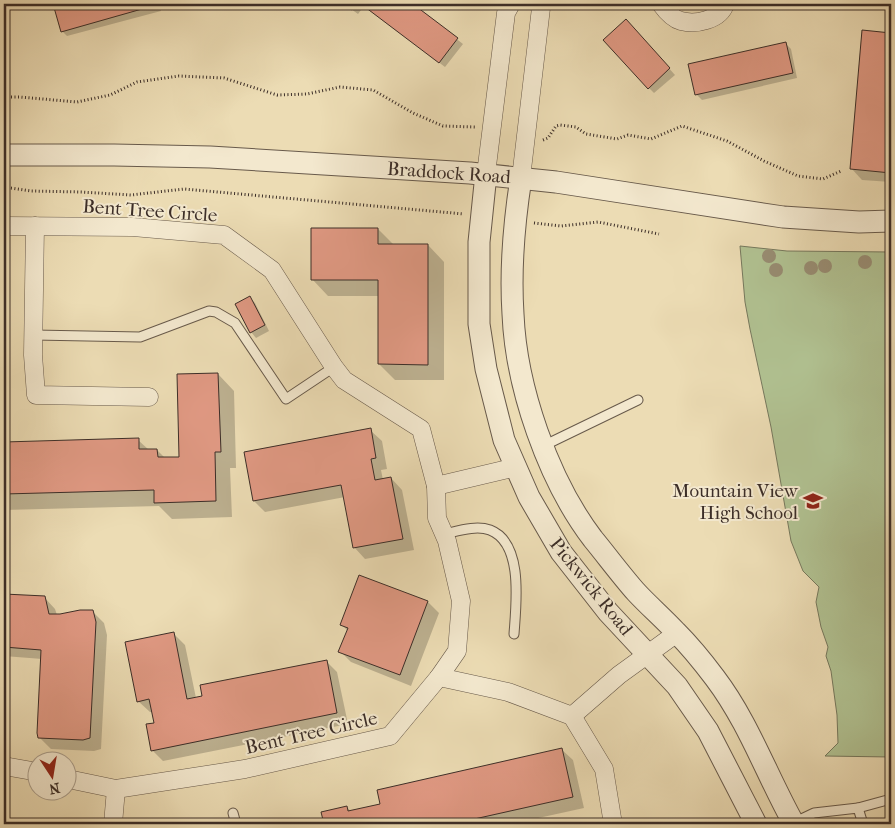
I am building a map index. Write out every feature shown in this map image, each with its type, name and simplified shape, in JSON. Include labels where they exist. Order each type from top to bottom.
[{"type":"street","points":[[486,174],[506,13],[512,4]]},
{"type":"street","points":[[521,178],[541,8],[538,4]]},
{"type":"street","points":[[661,4],[666,12],[680,21],[695,23],[712,18],[725,4]]},
{"type":"street","name":"Braddock Road","points":[[4,155],[210,157],[486,174],[783,217],[859,222],[891,221]]},
{"type":"street","name":"Pickwick Road","points":[[486,174],[480,242],[479,324],[486,369],[504,440],[529,497],[561,552],[608,612],[677,686],[708,731],[756,824]]},
{"type":"street","name":"Pickwick Road","points":[[521,178],[515,220],[512,268],[513,314],[518,357],[526,393],[533,421],[543,446],[560,486],[592,537],[636,591],[678,633],[716,679],[752,737],[793,824]]},
{"type":"street","name":"Bent Tree Circle","points":[[4,226],[133,226],[224,235],[272,270],[334,368],[344,380],[421,429],[436,486],[437,518],[447,541],[461,601],[457,651],[439,677],[390,736],[245,769],[116,789],[78,781]]},
{"type":"street","points":[[34,226],[33,355],[36,395],[148,396]]},
{"type":"street","points":[[436,486],[516,467]]},
{"type":"street","points":[[572,716],[619,675],[678,633]]},
{"type":"street","points":[[439,677],[508,692],[572,716],[604,770],[613,824]]},
{"type":"street","points":[[4,766],[28,770]]},
{"type":"street","points":[[113,824],[116,789]]},
{"type":"lane","points":[[34,335],[140,337],[210,311],[216,312],[236,323],[286,399],[334,368]]},
{"type":"lane","points":[[543,446],[638,400]]},
{"type":"lane","points":[[444,534],[474,528],[490,530],[505,540],[512,558],[516,588],[514,634]]},
{"type":"lane","points":[[793,824],[814,813],[858,808],[891,799]]},
{"type":"lane","points":[[858,808],[863,824]]},
{"type":"lane","points":[[233,813],[236,824]]},
{"type":"path","points":[[4,97],[77,102],[110,95],[137,82],[179,76],[224,78],[277,95],[307,94],[340,87],[373,90],[413,113],[443,126],[467,126],[492,130]]},
{"type":"path","points":[[526,138],[544,140],[548,138],[556,126],[560,125],[576,127],[586,134],[617,139],[628,135],[651,138],[682,126],[727,141],[764,162],[798,176],[823,179],[841,171]]},
{"type":"path","points":[[4,187],[31,192],[131,195],[184,189],[482,216]]},
{"type":"path","points":[[515,220],[561,226],[598,222],[659,234]]},
{"type":"green space","name":"Mountain View High School","points":[[740,246],[787,251],[891,252],[891,757],[825,756],[838,743],[837,715],[831,671],[826,656],[828,647],[821,627],[816,602],[819,587],[803,571],[791,541],[771,427],[745,302]]},
{"type":"building","points":[[53,4],[156,4],[156,5],[61,32]]},
{"type":"building","points":[[344,4],[357,4],[352,10]]},
{"type":"building","points":[[361,4],[413,4],[458,38],[439,63]]},
{"type":"building","points":[[626,19],[670,68],[648,89],[603,40]]},
{"type":"building","points":[[862,30],[891,33],[891,173],[850,169]]},
{"type":"building","points":[[786,42],[793,73],[695,95],[688,64]]},
{"type":"building","points":[[311,228],[378,228],[378,244],[428,244],[428,365],[378,364],[378,280],[311,280]]},
{"type":"building","points":[[250,296],[265,325],[250,333],[235,304]]},
{"type":"building","points":[[218,373],[221,452],[215,452],[216,501],[154,503],[154,490],[4,494],[4,442],[139,438],[139,449],[157,449],[158,457],[179,457],[177,374]]},
{"type":"building","points":[[371,428],[376,458],[371,459],[375,480],[391,477],[403,539],[353,548],[341,485],[253,501],[244,452]]},
{"type":"building","points":[[359,575],[428,601],[400,675],[338,652],[348,628],[340,625]]},
{"type":"building","points":[[4,594],[45,596],[49,614],[93,610],[96,622],[90,738],[83,740],[38,738],[41,650],[4,647]]},
{"type":"building","points":[[174,632],[187,699],[202,696],[200,685],[327,660],[337,713],[151,751],[146,724],[154,723],[149,699],[137,702],[125,642]]},
{"type":"building","points":[[562,748],[573,797],[452,824],[324,824],[321,812],[347,806],[348,811],[380,804],[377,790]]},
{"type":"place","name":"Mountain View High School","points":[[813,501]]}]
